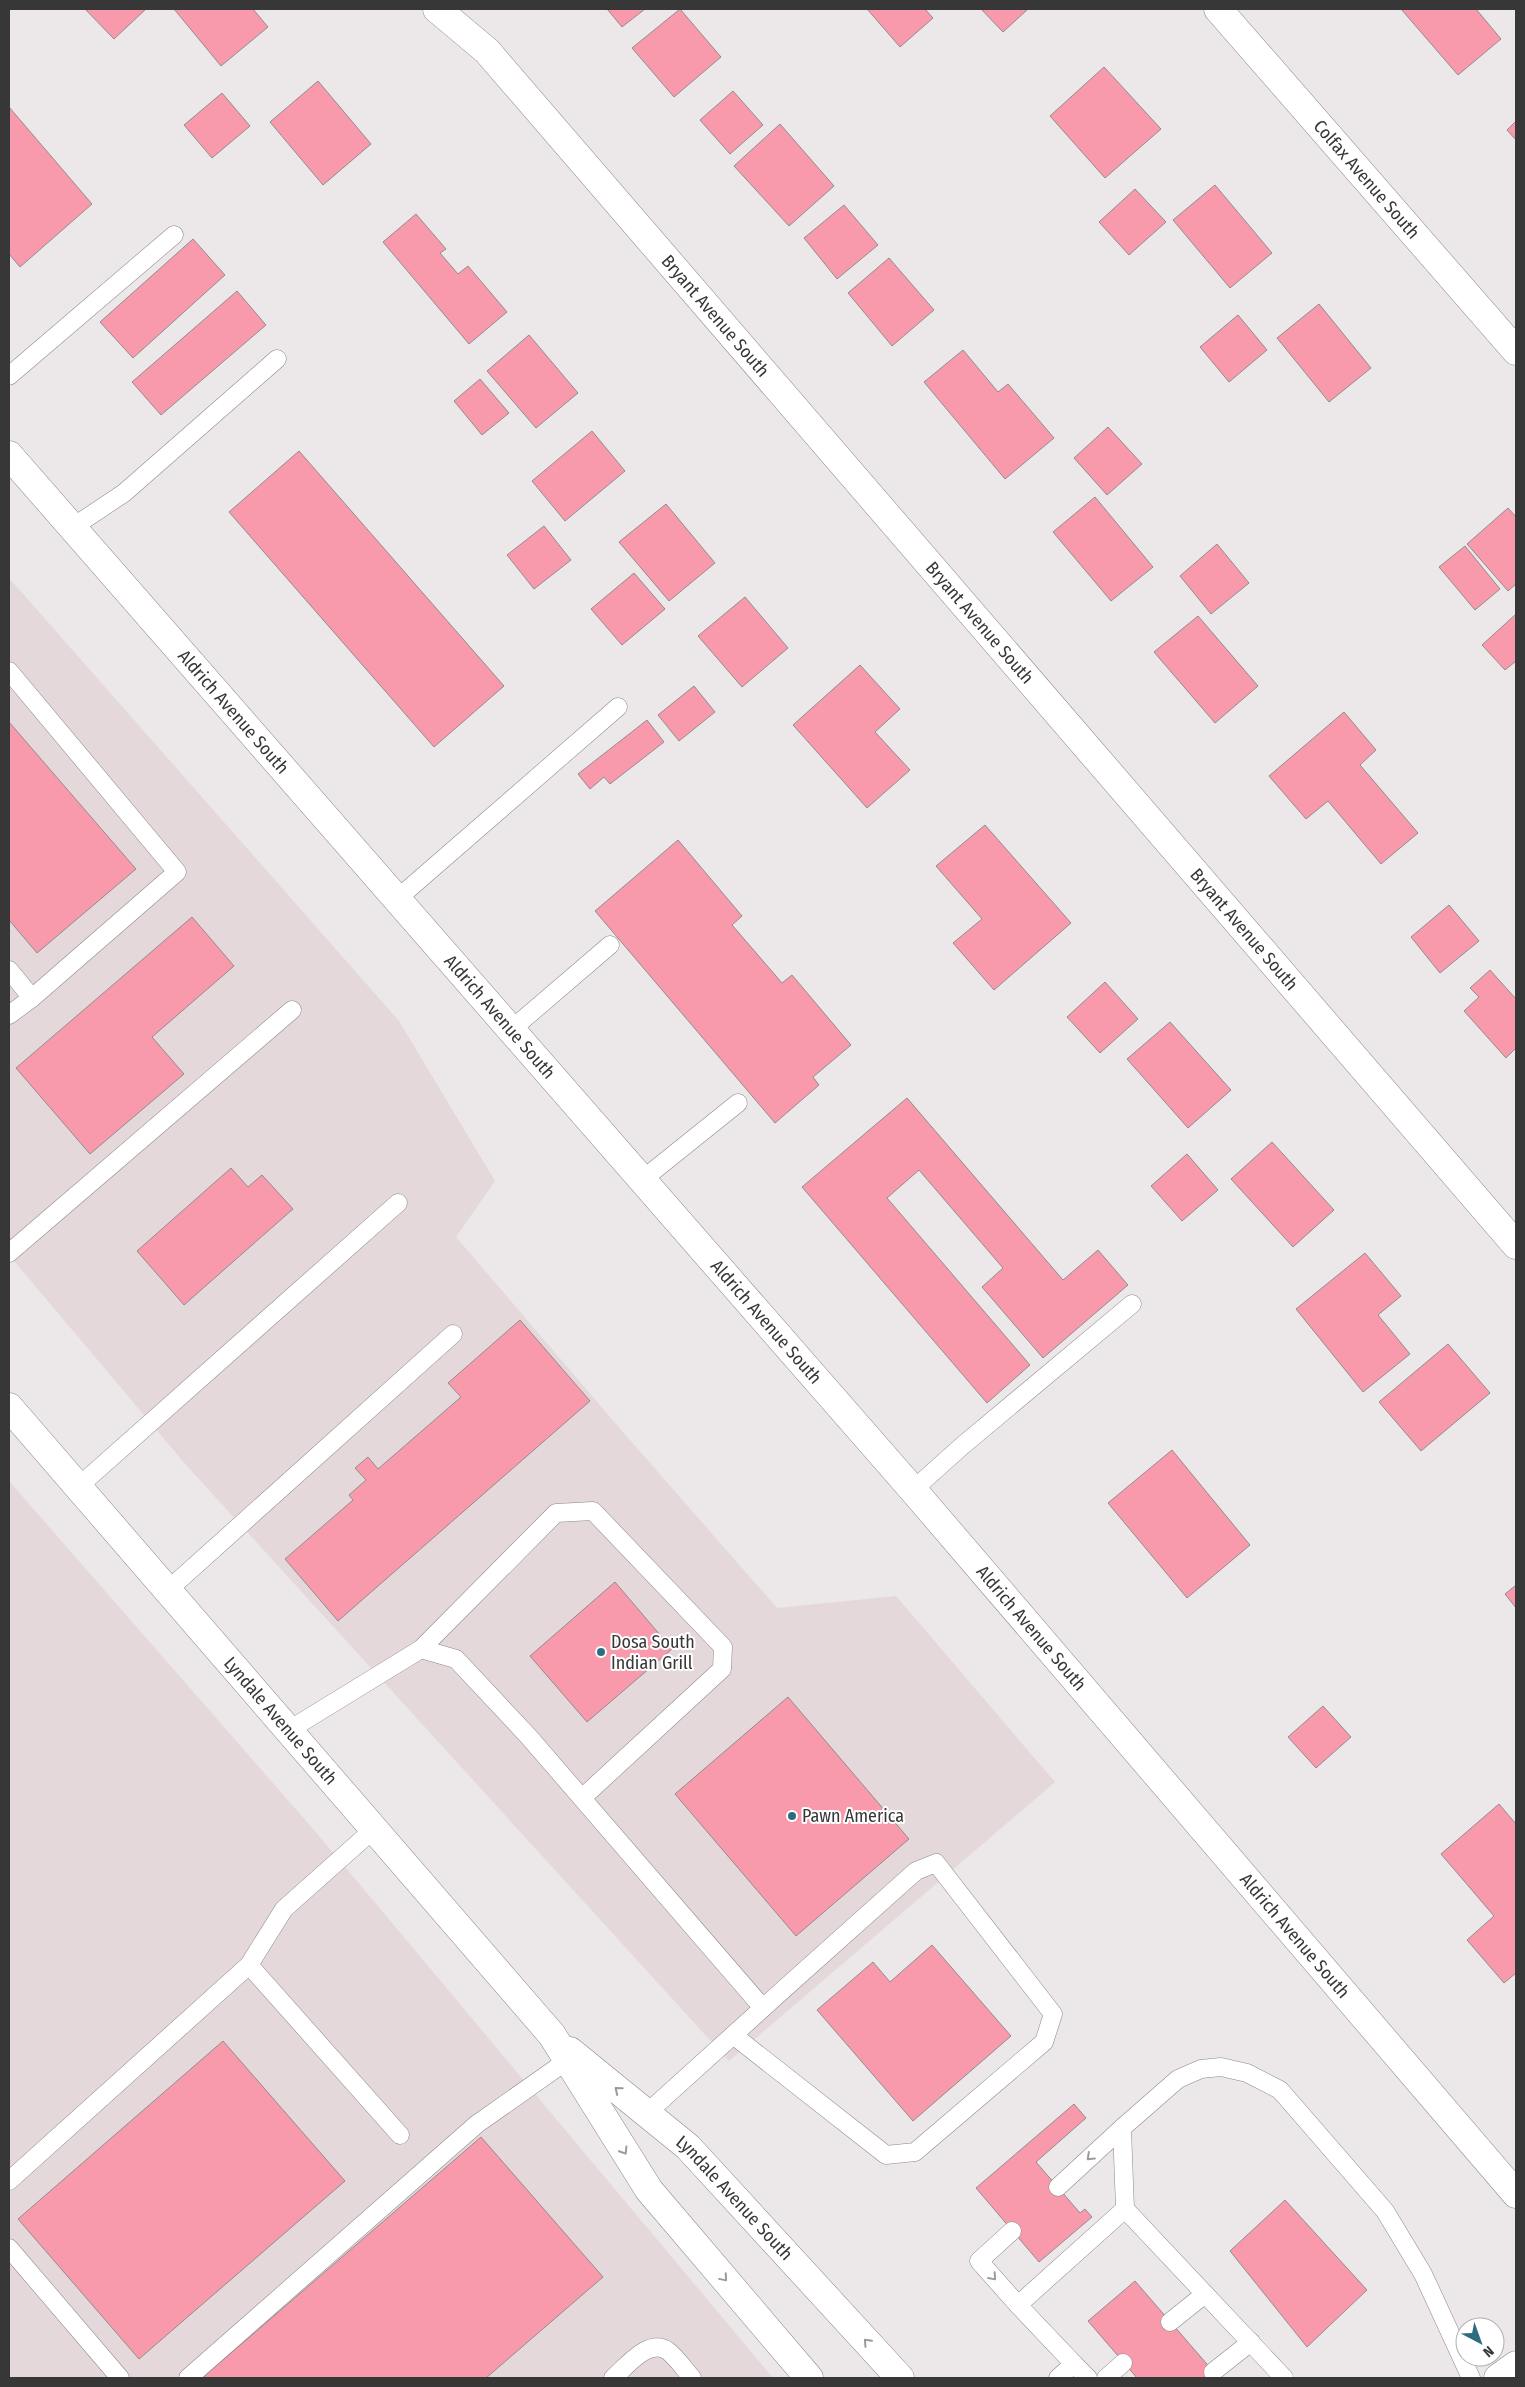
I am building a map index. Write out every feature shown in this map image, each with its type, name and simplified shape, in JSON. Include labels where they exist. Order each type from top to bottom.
[{"type":"street","name":"Bryant Avenue South","points":[[437,9],[487,51],[1516,1244]]},
{"type":"street","name":"Colfax Avenue South","points":[[1218,9],[1516,351]]},
{"type":"street","name":"Aldrich Avenue South","points":[[9,455],[913,1490],[1516,2194]]},
{"type":"street","name":"Lyndale Avenue South","points":[[9,1407],[571,2057],[649,2190],[808,2378]]},
{"type":"street","name":"Lyndale Avenue South","points":[[571,2057],[647,2113],[688,2147],[900,2378]]},
{"type":"street","points":[[1498,2378],[1516,2365]]},
{"type":"lane","points":[[9,376],[174,235]]},
{"type":"lane","points":[[73,527],[124,493],[277,360]]},
{"type":"lane","points":[[9,671],[177,872],[32,998],[9,1015]]},
{"type":"lane","points":[[396,899],[618,707]]},
{"type":"lane","points":[[512,1029],[610,945]]},
{"type":"lane","points":[[9,970],[32,998]]},
{"type":"lane","points":[[9,1253],[292,1010]]},
{"type":"lane","points":[[642,1180],[738,1103]]},
{"type":"lane","points":[[78,1487],[398,1203]]},
{"type":"lane","points":[[913,1490],[962,1446],[1132,1304]]},
{"type":"lane","points":[[168,1590],[453,1334]]},
{"type":"lane","points":[[289,1730],[421,1649],[556,1514],[594,1511],[723,1648],[722,1668],[582,1798]]},
{"type":"lane","points":[[421,1649],[456,1659],[582,1798],[763,2008]]},
{"type":"lane","points":[[9,2182],[249,1965],[284,1909],[374,1829]]},
{"type":"lane","points":[[647,2113],[733,2035],[916,1870],[936,1863],[1053,2014],[1044,2042],[915,2152],[886,2155],[733,2035]]},
{"type":"lane","points":[[249,1965],[400,2135]]},
{"type":"lane","points":[[188,2378],[476,2124],[571,2057]]},
{"type":"lane","points":[[1058,2187],[1178,2079],[1201,2070],[1221,2067],[1247,2073],[1280,2090],[1385,2211],[1424,2274],[1472,2378]]},
{"type":"lane","points":[[1122,2128],[1125,2209],[1284,2378]]},
{"type":"lane","points":[[1018,2305],[1125,2209]]},
{"type":"lane","points":[[1012,2231],[979,2261],[1088,2378]]},
{"type":"lane","points":[[9,2248],[120,2378]]},
{"type":"lane","points":[[1170,2322],[1205,2294]]},
{"type":"lane","points":[[1213,2372],[1250,2342]]},
{"type":"lane","points":[[613,2378],[646,2350],[658,2348],[668,2351],[692,2378]]},
{"type":"lane","points":[[1106,2378],[1123,2362]]},
{"type":"lane","points":[[1058,2378],[1074,2364]]},
{"type":"shaded area","points":[[9,578],[399,1021],[495,1181],[456,1237],[622,1431],[777,1608],[896,1596],[1055,1782],[729,2061],[187,1466],[9,1255]]},
{"type":"shaded area","points":[[9,1481],[320,1837],[773,2378],[9,2378]]},
{"type":"building","points":[[85,9],[146,9],[114,39]]},
{"type":"building","points":[[174,9],[253,9],[268,27],[221,66]]},
{"type":"building","points":[[607,9],[645,9],[622,27]]},
{"type":"building","points":[[680,9],[721,57],[674,97],[632,48]]},
{"type":"building","points":[[867,9],[925,9],[933,18],[900,47]]},
{"type":"building","points":[[981,9],[1028,9],[1003,32]]},
{"type":"building","points":[[1401,9],[1476,9],[1501,39],[1458,75]]},
{"type":"building","points":[[1104,67],[1161,129],[1105,178],[1050,116]]},
{"type":"building","points":[[318,81],[371,144],[323,185],[270,122]]},
{"type":"building","points":[[733,91],[763,125],[730,154],[700,120]]},
{"type":"building","points":[[222,93],[250,126],[212,158],[184,125]]},
{"type":"building","points":[[9,107],[92,204],[20,267],[9,254]]},
{"type":"building","points":[[1516,121],[1516,140],[1507,130]]},
{"type":"building","points":[[780,124],[834,186],[789,226],[734,166]]},
{"type":"building","points":[[1215,185],[1272,253],[1230,288],[1173,220]]},
{"type":"building","points":[[1135,189],[1166,222],[1129,255],[1099,222]]},
{"type":"building","points":[[844,205],[878,245],[837,279],[804,238]]},
{"type":"building","points":[[416,214],[446,249],[440,253],[458,274],[468,266],[507,312],[469,344],[383,242]]},
{"type":"building","points":[[193,239],[225,275],[133,358],[100,322]]},
{"type":"building","points":[[889,258],[934,310],[892,346],[848,293]]},
{"type":"building","points":[[237,291],[266,325],[161,415],[132,382]]},
{"type":"building","points":[[1319,304],[1371,368],[1329,402],[1277,338]]},
{"type":"building","points":[[1238,315],[1267,350],[1229,382],[1200,347]]},
{"type":"building","points":[[529,335],[578,393],[536,428],[487,371]]},
{"type":"building","points":[[963,350],[998,392],[1008,384],[1054,438],[1005,479],[924,382]]},
{"type":"building","points":[[480,379],[509,413],[482,435],[454,401]]},
{"type":"building","points":[[1108,427],[1142,464],[1107,495],[1074,458]]},
{"type":"building","points":[[592,431],[625,471],[565,521],[532,481]]},
{"type":"building","points":[[299,451],[504,686],[434,747],[229,512]]},
{"type":"building","points":[[1095,497],[1153,567],[1111,601],[1053,532]]},
{"type":"building","points":[[666,504],[715,563],[669,601],[619,542]]},
{"type":"building","points":[[1508,508],[1516,517],[1516,584],[1508,591],[1467,544]]},
{"type":"building","points":[[544,526],[571,560],[534,589],[507,555]]},
{"type":"building","points":[[1217,544],[1249,583],[1211,614],[1180,576]]},
{"type":"building","points":[[1465,546],[1500,589],[1475,610],[1439,567]]},
{"type":"building","points":[[634,573],[665,609],[622,645],[591,609]]},
{"type":"building","points":[[745,597],[788,648],[742,687],[698,636]]},
{"type":"building","points":[[1516,614],[1516,661],[1505,670],[1482,645]]},
{"type":"building","points":[[1198,616],[1258,686],[1215,723],[1154,652]]},
{"type":"building","points":[[860,665],[900,709],[875,732],[910,770],[867,808],[793,725]]},
{"type":"building","points":[[694,686],[715,712],[679,741],[658,715]]},
{"type":"building","points":[[1344,712],[1376,750],[1360,765],[1418,833],[1381,864],[1328,801],[1306,819],[1269,776]]},
{"type":"building","points":[[647,720],[664,742],[610,784],[604,777],[590,789],[578,774]]},
{"type":"building","points":[[9,722],[136,869],[37,953],[9,920]]},
{"type":"building","points":[[985,825],[1071,923],[994,990],[953,943],[982,919],[936,866]]},
{"type":"building","points":[[678,840],[742,916],[732,925],[782,983],[792,975],[851,1045],[813,1077],[819,1085],[775,1123],[595,911]]},
{"type":"building","points":[[1449,905],[1479,941],[1440,973],[1411,937]]},
{"type":"building","points":[[192,917],[234,966],[152,1037],[184,1074],[90,1154],[16,1068]]},
{"type":"building","points":[[1490,970],[1516,999],[1516,1048],[1506,1058],[1464,1011],[1479,997],[1470,988]]},
{"type":"building","points":[[1105,982],[1138,1019],[1100,1053],[1067,1017]]},
{"type":"building","points":[[1170,1022],[1231,1090],[1188,1128],[1127,1059]]},
{"type":"building","points":[[907,1098],[1063,1280],[1098,1250],[1128,1285],[1043,1358],[982,1287],[1003,1268],[919,1170],[887,1198],[1030,1365],[987,1403],[802,1187]]},
{"type":"building","points":[[1272,1142],[1334,1210],[1293,1247],[1231,1179]]},
{"type":"building","points":[[1187,1154],[1218,1190],[1182,1221],[1151,1186]]},
{"type":"building","points":[[231,1168],[248,1187],[262,1175],[293,1209],[184,1305],[137,1251]]},
{"type":"building","points":[[1365,1253],[1401,1296],[1378,1315],[1410,1354],[1363,1392],[1296,1309]]},
{"type":"building","points":[[520,1320],[590,1401],[338,1621],[285,1559],[353,1500],[349,1495],[366,1480],[355,1468],[368,1457],[378,1469],[461,1397],[448,1383]]},
{"type":"building","points":[[1448,1344],[1490,1393],[1421,1451],[1379,1402]]},
{"type":"building","points":[[1172,1450],[1250,1545],[1187,1598],[1108,1503]]},
{"type":"building","name":"Dosa South Indian Grill","points":[[615,1582],[672,1649],[587,1722],[530,1656]]},
{"type":"building","points":[[1516,1585],[1516,1608],[1505,1594]]},
{"type":"building","name":"Pawn America","points":[[788,1697],[909,1839],[796,1936],[675,1794]]},
{"type":"building","points":[[1323,1706],[1351,1737],[1316,1768],[1288,1737]]},
{"type":"building","points":[[1499,1804],[1516,1824],[1516,1973],[1504,1983],[1467,1940],[1494,1916],[1441,1854]]},
{"type":"building","points":[[932,1945],[1011,2036],[913,2121],[817,2010],[873,1962],[890,1982]]},
{"type":"building","points":[[223,2041],[345,2181],[139,2359],[18,2219]]},
{"type":"building","points":[[1074,2104],[1086,2118],[1036,2162],[1080,2213],[1085,2209],[1092,2217],[1039,2262],[976,2188]]},
{"type":"building","points":[[481,2137],[603,2277],[486,2378],[202,2378]]},
{"type":"building","points":[[1285,2200],[1367,2290],[1307,2347],[1230,2251]]},
{"type":"building","points":[[1135,2281],[1219,2378],[1137,2378],[1088,2321]]},
{"type":"place","name":"Dosa South Indian Grill","points":[[601,1652]]},
{"type":"place","name":"Pawn America","points":[[792,1816]]}]
